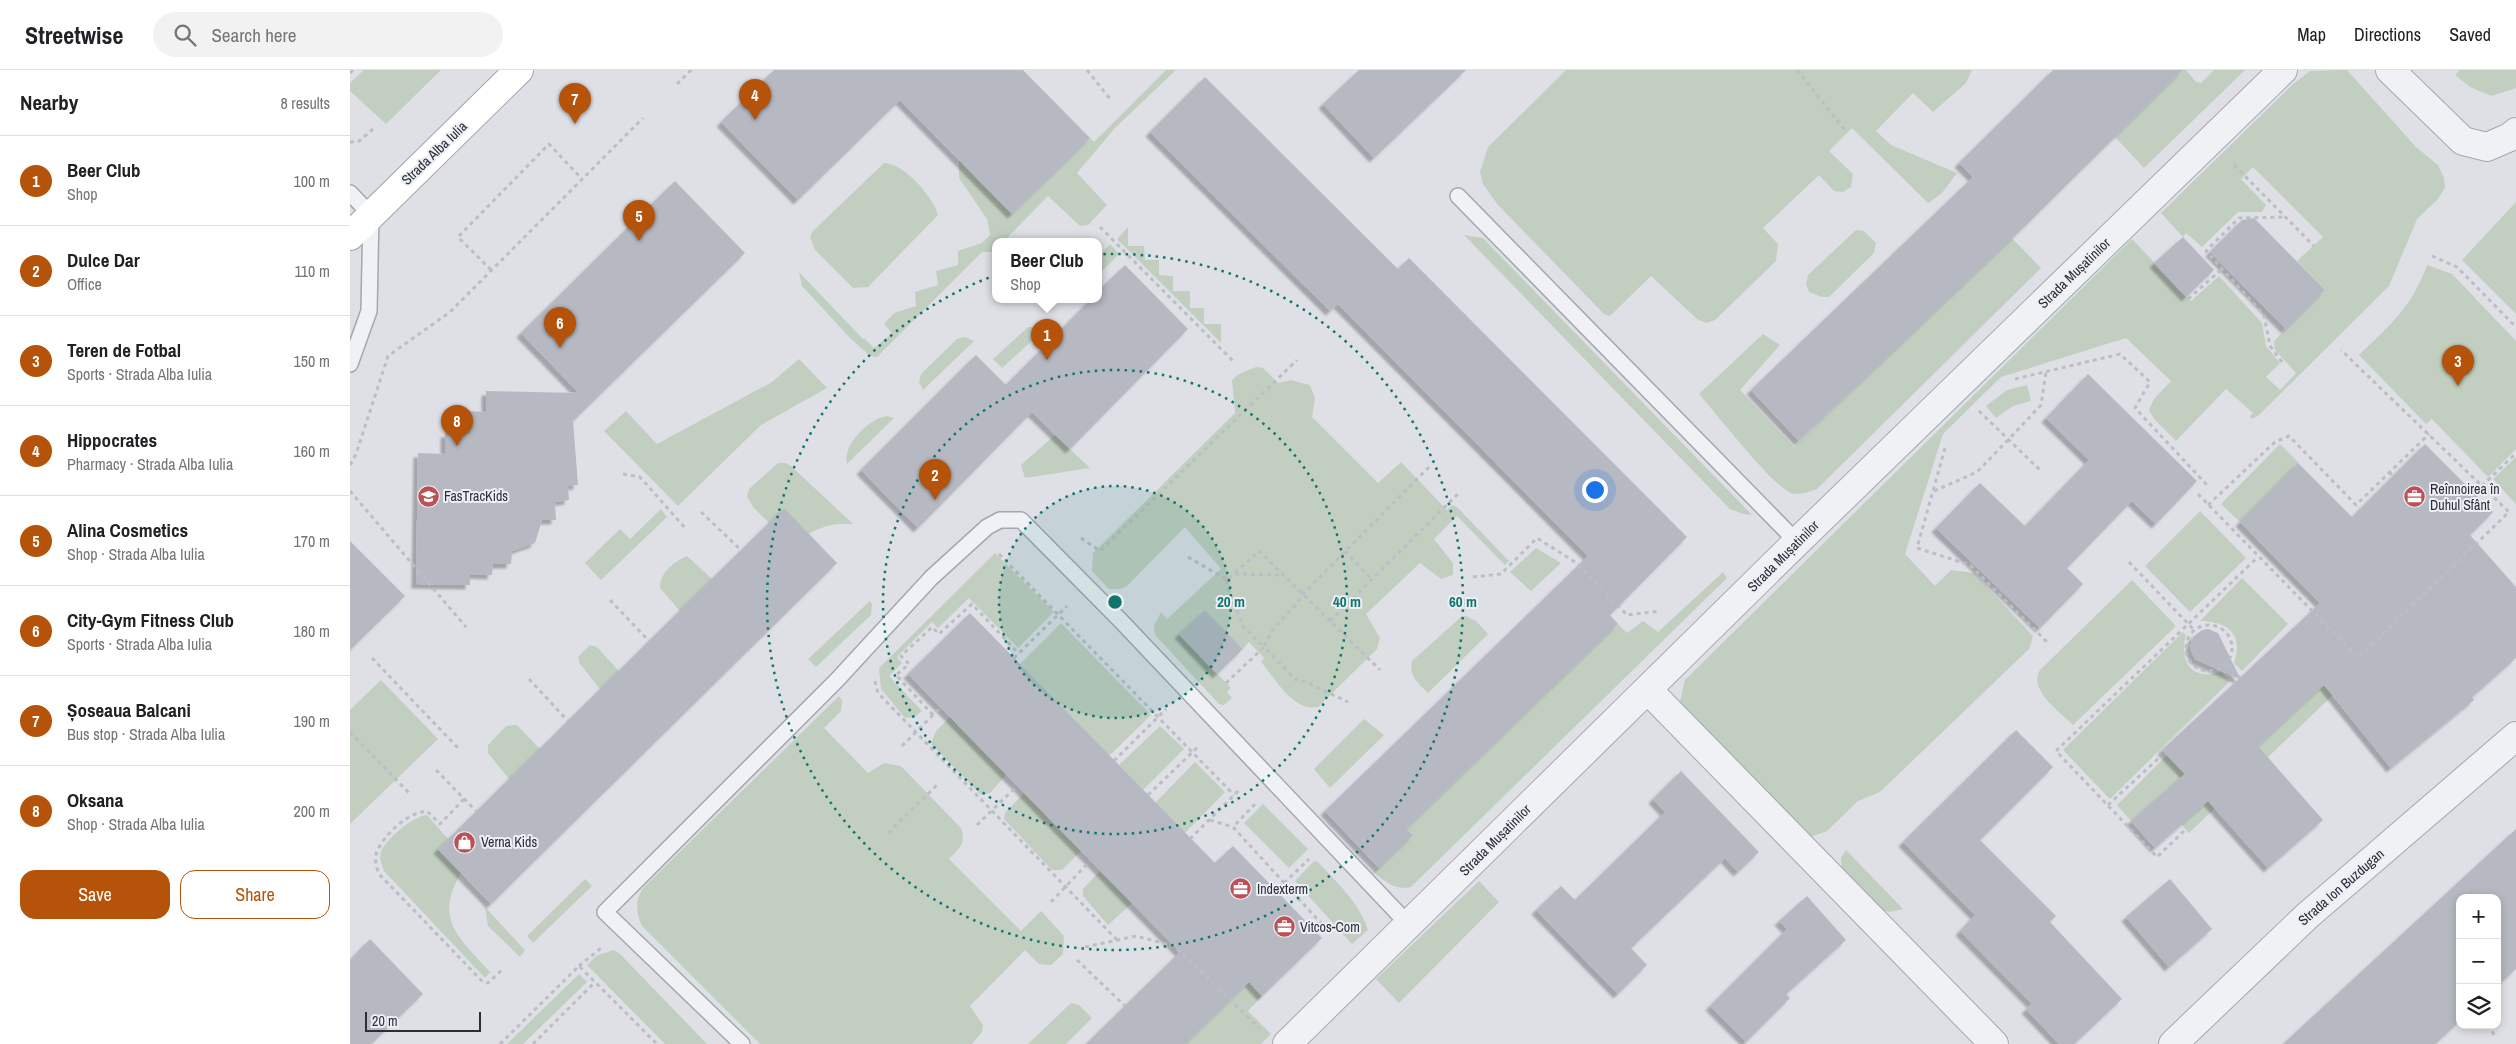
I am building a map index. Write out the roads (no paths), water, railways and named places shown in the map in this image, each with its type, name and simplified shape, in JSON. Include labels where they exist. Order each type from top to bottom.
[{"type":"main road","name":"Strada Alba Iulia","points":[[350,236],[519,70]]},
{"type":"street","name":"Strada Mușatinilor","points":[[1287,1044],[1797,542],[2283,70]]},
{"type":"street","points":[[2390,70],[2463,141],[2487,147],[2510,137],[2516,132]]},
{"type":"street","points":[[1648,690],[1994,1044]]},
{"type":"street","name":"Strada Ion Buzdugan","points":[[2172,1044],[2307,916],[2516,736]]},
{"type":"lane","points":[[350,193],[371,215],[369,311],[350,364]]},
{"type":"lane","points":[[1458,196],[1797,542]]},
{"type":"lane","points":[[742,1044],[605,912],[838,680],[930,578],[987,527],[1000,520],[1021,520],[1409,924]]},
{"type":"place","name":"Hippocrates","points":[[755,120]]},
{"type":"place","name":"Șoseaua Balcani","points":[[575,124]]},
{"type":"place","name":"Alina Cosmetics","points":[[639,241]]},
{"type":"place","name":"City-Gym Fitness Club","points":[[560,348]]},
{"type":"place","name":"Beer Club","points":[[1047,360]]},
{"type":"place","name":"Teren de Fotbal","points":[[2458,386]]},
{"type":"place","name":"Oksana","points":[[457,446]]},
{"type":"place","name":"FasTracKids","points":[[428,496]]},
{"type":"place","name":"Reînnoirea în Duhul Sfânt","points":[[2414,497]]},
{"type":"place","name":"Dulce Dar","points":[[935,500]]},
{"type":"place","name":"Verna Kids","points":[[465,842]]},
{"type":"place","name":"Indexterm","points":[[1241,889]]},
{"type":"place","name":"Vitcos-Com","points":[[1284,927]]}]
